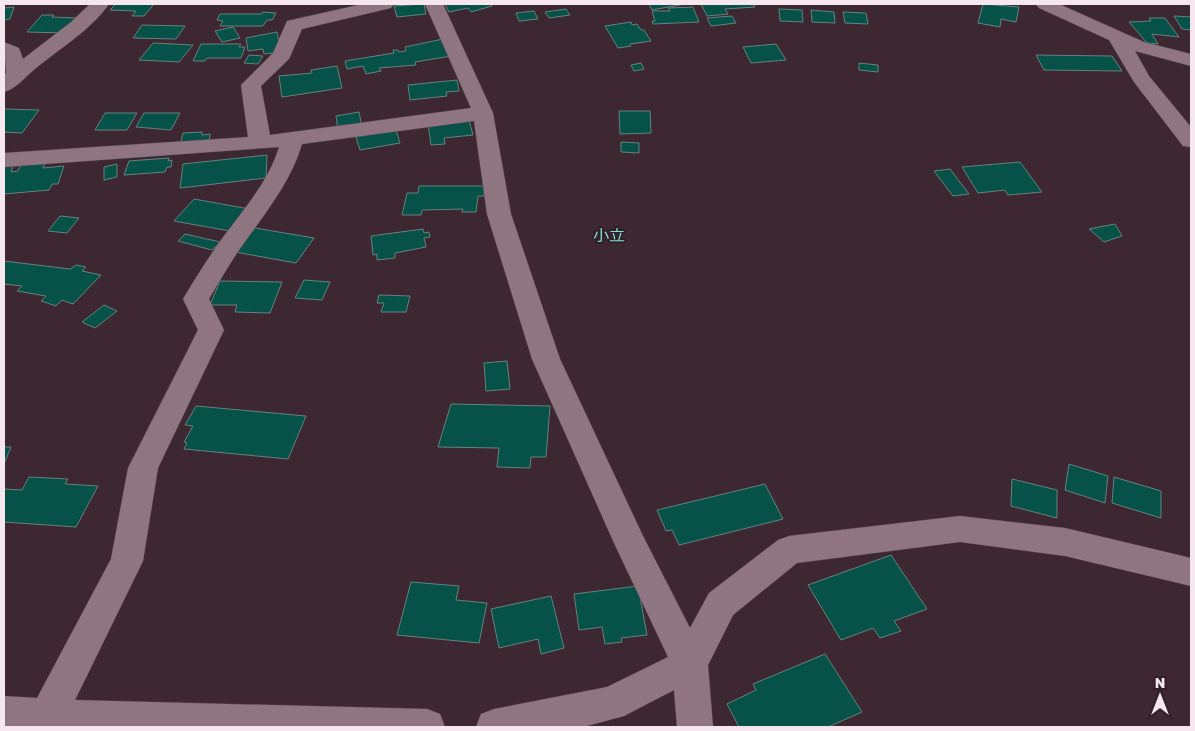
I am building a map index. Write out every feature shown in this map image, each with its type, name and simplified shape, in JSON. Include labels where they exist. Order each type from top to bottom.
[{"type":"street","points":[[10,79],[87,20],[100,4]]},
{"type":"street","points":[[260,142],[251,85],[282,55],[294,25],[385,4]]},
{"type":"street","points":[[434,4],[483,113],[499,214],[546,359],[630,543],[690,664],[695,727]]},
{"type":"street","points":[[1045,4],[1137,46],[1191,60]]},
{"type":"street","points":[[4,30],[4,36]]},
{"type":"street","points":[[1116,36],[1141,78],[1191,142]]},
{"type":"street","points":[[4,48],[12,52],[10,79]]},
{"type":"street","points":[[4,160],[260,142],[483,113]]},
{"type":"street","points":[[47,717],[127,561],[143,468],[211,330],[196,298],[227,249],[259,207],[287,158],[293,138]]},
{"type":"street","points":[[494,727],[610,704],[690,664],[721,604],[789,550],[960,529],[1065,542],[1191,572]]},
{"type":"street","points":[[4,714],[47,717],[427,727]]},
{"type":"building","points":[[116,4],[154,4],[144,16],[132,16],[136,11],[110,10]]},
{"type":"building","points":[[424,4],[426,14],[397,17],[394,6]]},
{"type":"building","points":[[445,4],[491,4],[492,6],[471,12],[468,8],[449,12]]},
{"type":"building","points":[[649,4],[685,4],[652,10]]},
{"type":"building","points":[[701,4],[753,4],[755,7],[725,9],[728,14],[707,16]]},
{"type":"building","points":[[983,4],[1019,7],[1016,22],[1001,19],[1000,27],[978,23]]},
{"type":"building","points":[[14,7],[10,19],[4,20],[4,8]]},
{"type":"building","points":[[693,7],[699,22],[653,24],[652,21],[655,21],[652,11],[670,11],[668,8]]},
{"type":"building","points":[[566,9],[570,15],[549,18],[545,12]]},
{"type":"building","points":[[779,9],[802,10],[803,22],[780,21]]},
{"type":"building","points":[[811,10],[834,12],[835,23],[812,22]]},
{"type":"building","points":[[534,11],[538,19],[519,21],[516,13]]},
{"type":"building","points":[[263,12],[276,13],[272,20],[267,20],[263,26],[220,26],[223,21],[217,20],[220,14],[262,14]]},
{"type":"building","points":[[843,12],[866,13],[868,24],[845,23]]},
{"type":"building","points":[[42,15],[78,18],[66,33],[27,32]]},
{"type":"building","points":[[732,16],[736,23],[711,26],[707,18]]},
{"type":"building","points":[[1174,16],[1191,17],[1191,30],[1182,29]]},
{"type":"building","points":[[1149,18],[1165,18],[1179,37],[1152,34],[1158,44],[1147,43],[1129,22],[1151,21]]},
{"type":"building","points":[[631,22],[632,25],[637,24],[641,30],[644,30],[651,41],[618,48],[605,26]]},
{"type":"building","points":[[142,25],[185,26],[176,39],[133,38]]},
{"type":"building","points":[[233,27],[240,38],[222,42],[215,31]]},
{"type":"building","points":[[277,32],[281,52],[264,54],[263,49],[248,51],[246,38]]},
{"type":"building","points":[[443,39],[451,56],[415,62],[416,65],[379,68],[381,71],[366,74],[363,66],[347,69],[345,61],[394,53],[393,50],[398,50],[399,52],[406,51],[405,47]]},
{"type":"building","points":[[153,43],[193,45],[179,62],[139,60]]},
{"type":"building","points":[[201,44],[241,44],[239,47],[245,47],[241,58],[207,58],[205,61],[193,61]]},
{"type":"building","points":[[776,44],[786,60],[751,63],[743,47]]},
{"type":"building","points":[[249,55],[263,56],[258,64],[244,63]]},
{"type":"building","points":[[1036,55],[1112,56],[1122,71],[1044,70]]},
{"type":"building","points":[[641,63],[644,69],[634,71],[631,65]]},
{"type":"building","points":[[859,63],[878,65],[878,72],[859,70]]},
{"type":"building","points":[[337,66],[342,88],[282,97],[279,76],[312,73],[311,70]]},
{"type":"building","points":[[457,80],[459,91],[446,92],[447,96],[410,100],[408,85]]},
{"type":"building","points":[[4,109],[39,110],[22,133],[4,132]]},
{"type":"building","points":[[619,111],[650,111],[651,133],[620,134]]},
{"type":"building","points":[[359,112],[362,127],[338,130],[336,116]]},
{"type":"building","points":[[105,113],[137,113],[127,130],[95,130]]},
{"type":"building","points":[[144,113],[180,113],[171,130],[136,127]]},
{"type":"building","points":[[469,120],[473,135],[444,138],[445,144],[431,145],[428,124]]},
{"type":"building","points":[[396,130],[400,143],[360,150],[356,137]]},
{"type":"building","points":[[202,132],[202,135],[210,134],[209,143],[180,145],[183,133]]},
{"type":"building","points":[[621,142],[639,143],[639,153],[621,152]]},
{"type":"building","points":[[267,155],[266,178],[180,188],[183,164]]},
{"type":"building","points":[[169,158],[168,161],[172,160],[171,167],[167,167],[165,172],[124,175],[129,161]]},
{"type":"building","points":[[1020,162],[1042,192],[1008,195],[1005,190],[978,193],[962,167]]},
{"type":"building","points":[[45,163],[43,168],[64,166],[58,184],[52,184],[49,190],[4,194],[4,166],[13,166],[11,172],[18,171],[20,166]]},
{"type":"building","points":[[117,164],[117,177],[104,180],[104,167]]},
{"type":"building","points":[[950,169],[969,194],[953,196],[934,171]]},
{"type":"building","points":[[419,186],[485,186],[484,196],[478,196],[476,212],[462,212],[463,209],[422,210],[421,215],[402,215],[407,193],[418,193]]},
{"type":"building","points":[[194,199],[249,209],[230,231],[174,221]]},
{"type":"building","points":[[60,216],[79,218],[67,233],[48,231]]},
{"type":"building","points":[[1115,224],[1122,236],[1104,242],[1089,229]]},
{"type":"building","points":[[255,228],[314,238],[296,263],[235,252]]},
{"type":"building","points":[[423,229],[424,233],[429,232],[430,237],[424,238],[426,247],[395,253],[395,258],[377,260],[377,254],[373,255],[371,236]]},
{"type":"building","points":[[185,234],[220,242],[212,250],[178,241]]},
{"type":"building","points":[[4,261],[70,269],[76,265],[86,267],[82,271],[101,275],[73,304],[62,300],[56,306],[41,301],[46,296],[17,291],[22,286],[4,284]]},
{"type":"building","points":[[304,280],[330,282],[322,300],[295,298]]},
{"type":"building","points":[[220,281],[282,282],[270,313],[235,312],[237,305],[210,305]]},
{"type":"building","points":[[379,295],[410,296],[406,312],[381,312],[384,303],[377,303]]},
{"type":"building","points":[[104,305],[117,311],[95,328],[82,322]]},
{"type":"building","points":[[507,361],[510,389],[486,391],[484,363]]},
{"type":"building","points":[[451,404],[550,406],[546,457],[531,457],[530,468],[497,467],[499,448],[438,447]]},
{"type":"building","points":[[196,406],[306,416],[288,459],[184,449],[187,443],[184,442],[193,426],[185,425]]},
{"type":"building","points":[[4,447],[11,447],[4,464]]},
{"type":"building","points":[[1069,464],[1108,476],[1105,503],[1065,490]]},
{"type":"building","points":[[29,477],[68,479],[65,484],[98,486],[76,527],[4,522],[4,489],[22,490]]},
{"type":"building","points":[[1114,477],[1161,491],[1161,518],[1112,503]]},
{"type":"building","points":[[1012,479],[1057,490],[1057,518],[1011,506]]},
{"type":"building","points":[[765,484],[783,519],[679,545],[672,530],[666,531],[657,510]]},
{"type":"building","points":[[891,555],[927,609],[894,621],[901,631],[880,638],[873,628],[841,640],[808,585]]},
{"type":"building","points":[[411,582],[459,586],[456,600],[487,603],[479,643],[397,635]]},
{"type":"building","points":[[638,586],[647,635],[621,638],[622,642],[605,644],[602,627],[579,630],[574,594]]},
{"type":"building","points":[[551,596],[564,648],[541,654],[538,639],[499,648],[491,609]]},
{"type":"building","points":[[825,654],[862,712],[828,727],[739,727],[727,704],[756,690],[753,684]]},
{"type":"district","name":"小立","points":[[609,235]]}]
